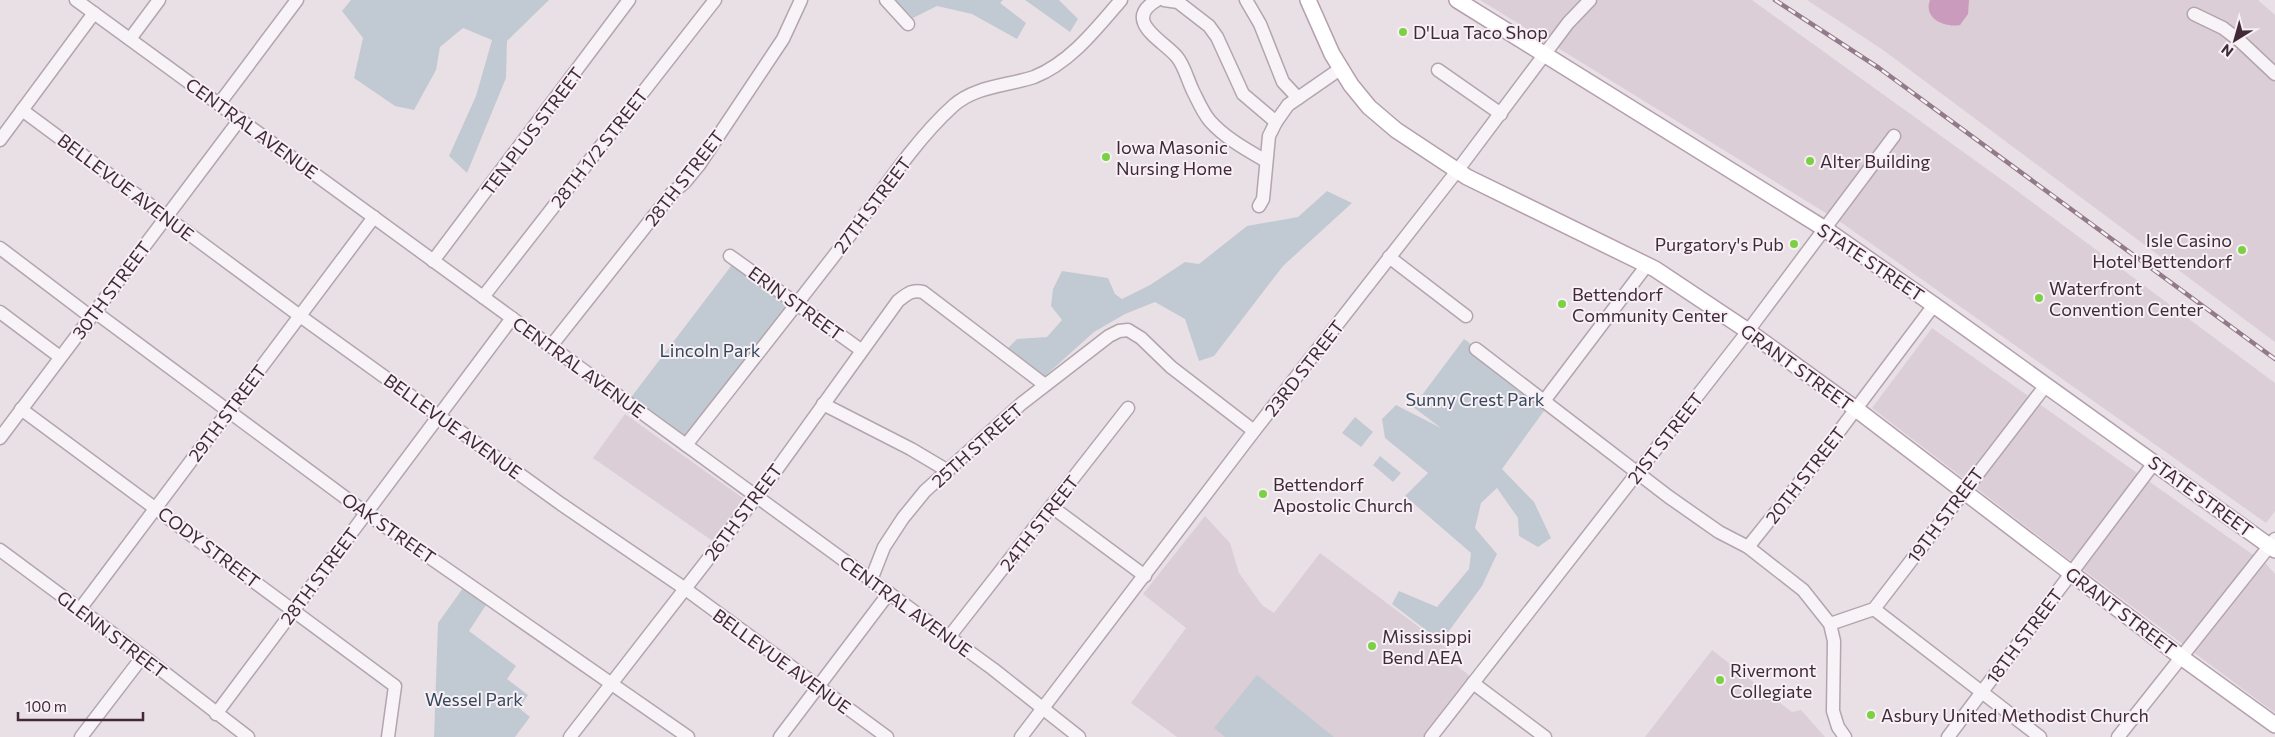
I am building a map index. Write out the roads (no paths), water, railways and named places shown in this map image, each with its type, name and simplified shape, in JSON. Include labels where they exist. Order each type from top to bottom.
[{"type":"main road","name":"GRANT STREET","points":[[1308,0],[1340,70],[1358,94],[1380,116],[1457,171],[1647,265],[1748,331],[1856,409],[2181,657],[2275,725]]},
{"type":"main road","name":"STATE STREET","points":[[1457,0],[1825,229],[2154,463],[2273,545]]},
{"type":"street","name":"CENTRAL AVENUE","points":[[76,0],[949,637],[1079,737]]},
{"type":"street","points":[[130,39],[159,0]]},
{"type":"street","points":[[219,104],[297,0]]},
{"type":"street","name":"TEN PLUS STREET","points":[[434,261],[629,0]]},
{"type":"street","name":"28TH 1/2 STREET","points":[[483,297],[714,0]]},
{"type":"street","name":"28TH STREET","points":[[551,346],[672,193],[685,182],[699,165],[783,39],[801,0]]},
{"type":"street","points":[[886,0],[908,24]]},
{"type":"street","name":"27TH STREET","points":[[686,445],[797,305],[914,150],[954,105],[972,94],[1034,77],[1050,69],[1066,58],[1121,0]]},
{"type":"street","points":[[1157,0],[1151,4],[1144,14],[1144,25],[1151,34],[1178,58],[1186,78],[1209,120],[1245,149],[1266,161]]},
{"type":"street","points":[[1164,0],[1178,2],[1209,26],[1217,37],[1243,94],[1250,103],[1276,122]]},
{"type":"street","points":[[1246,0],[1260,24],[1283,82],[1298,98]]},
{"type":"street","name":"23RD STREET","points":[[1021,737],[1254,431],[1501,114],[1568,23],[1590,0]]},
{"type":"street","points":[[0,140],[94,13]]},
{"type":"street","points":[[2194,14],[2234,36],[2275,74]]},
{"type":"street","points":[[1260,206],[1263,199],[1269,136],[1276,122],[1288,105],[1340,70]]},
{"type":"street","points":[[1438,70],[1501,114]]},
{"type":"street","name":"BELLEVUE AVENUE","points":[[22,110],[300,316],[684,588],[887,737]]},
{"type":"street","name":"30TH STREET","points":[[0,438],[240,119]]},
{"type":"street","name":"21ST STREET","points":[[1431,737],[1748,331],[1894,136]]},
{"type":"street","name":"29TH STREET","points":[[80,609],[374,217]]},
{"type":"street","name":"OAK STREET","points":[[0,248],[366,513],[688,737]]},
{"type":"street","name":"ERIN STREET","points":[[730,256],[861,350]]},
{"type":"street","points":[[1389,257],[1466,316]]},
{"type":"street","points":[[1544,401],[1647,265]]},
{"type":"street","name":"26TH STREET","points":[[570,737],[756,496],[898,301],[908,293],[916,290],[923,292],[1045,385]]},
{"type":"street","name":"20TH STREET","points":[[1748,547],[1856,409],[1934,305]]},
{"type":"street","points":[[0,312],[60,357]]},
{"type":"street","name":"28TH STREET","points":[[216,714],[512,318]]},
{"type":"street","name":"25TH STREET","points":[[871,580],[884,547],[903,518],[925,491],[1021,404],[1112,334],[1128,330],[1141,338],[1171,367],[1254,431]]},
{"type":"street","points":[[1476,349],[1690,513],[1748,547],[1803,590],[1830,624],[1834,641],[1832,711],[1838,727],[1845,737]]},
{"type":"street","name":"19TH STREET","points":[[1874,609],[2046,385]]},
{"type":"street","points":[[823,404],[911,449],[948,471]]},
{"type":"street","name":"24TH STREET","points":[[949,637],[1128,408]]},
{"type":"street","name":"CODY STREET","points":[[21,409],[395,686],[388,737]]},
{"type":"street","name":"18TH STREET","points":[[1948,737],[2154,463]]},
{"type":"street","points":[[1052,507],[1145,576]]},
{"type":"street","points":[[2118,737],[2273,545]]},
{"type":"street","name":"GLENN STREET","points":[[0,550],[248,737]]},
{"type":"street","points":[[780,737],[889,593]]},
{"type":"street","points":[[1830,624],[1874,609],[2040,737]]},
{"type":"street","points":[[81,737],[143,656]]},
{"type":"street","points":[[1474,683],[1545,737]]},
{"type":"railway","points":[[1775,0],[1879,68],[2275,359]]},
{"type":"place","name":"D'Lua Taco Shop","points":[[1403,32]]},
{"type":"place","name":"Iowa Masonic Nursing Home","points":[[1106,157]]},
{"type":"place","name":"Alter Building","points":[[1810,161]]},
{"type":"place","name":"Purgatory's Pub","points":[[1794,244]]},
{"type":"place","name":"Isle Casino Hotel Bettendorf","points":[[2242,250]]},
{"type":"place","name":"Waterfront Convention Center","points":[[2039,298]]},
{"type":"place","name":"Bettendorf Community Center","points":[[1562,304]]},
{"type":"place","name":"Bettendorf Apostolic Church","points":[[1263,494]]},
{"type":"place","name":"Mississippi Bend AEA","points":[[1372,646]]},
{"type":"place","name":"Rivermont Collegiate","points":[[1720,680]]},
{"type":"place","name":"Asbury United Methodist Church","points":[[1871,715]]},
{"type":"park label","name":"Lincoln Park","points":[[710,350]]},
{"type":"park label","name":"Sunny Crest Park","points":[[1475,399]]},
{"type":"park label","name":"Wessel Park","points":[[474,699]]}]
